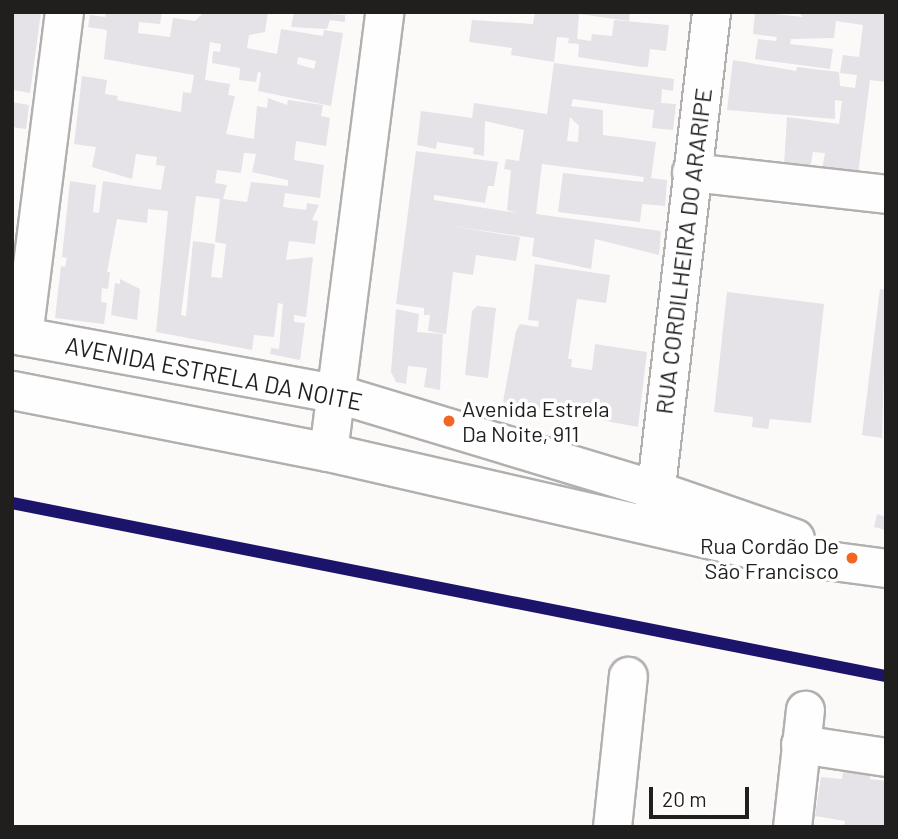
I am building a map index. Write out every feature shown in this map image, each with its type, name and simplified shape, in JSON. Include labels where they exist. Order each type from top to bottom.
[{"type":"street","points":[[18,335],[64,12]]},
{"type":"street","points":[[328,452],[384,12]]},
{"type":"street","name":"RUA CORDILHEIRA DO ARARIPE","points":[[650,528],[711,12]]},
{"type":"street","points":[[691,172],[886,194]]},
{"type":"street","name":"AVENIDA ESTRELA DA NOITE","points":[[18,335],[335,393],[656,490]]},
{"type":"street","points":[[12,390],[328,452],[650,528],[773,553],[872,565]]},
{"type":"street","points":[[656,490],[872,565]]},
{"type":"street","points":[[612,827],[628,676]]},
{"type":"street","points":[[792,827],[802,727],[886,757]]},
{"type":"building","points":[[12,12],[41,12],[30,93],[13,90]]},
{"type":"building","points":[[106,12],[162,12],[160,24],[139,22],[138,33],[170,37],[173,18],[195,21],[204,12],[268,12],[265,32],[249,35],[247,48],[277,54],[281,29],[323,36],[324,30],[343,33],[331,106],[258,91],[261,73],[258,72],[256,82],[239,80],[240,68],[212,63],[213,51],[220,52],[221,44],[210,42],[205,80],[230,84],[228,95],[235,96],[226,134],[254,139],[257,106],[267,108],[268,98],[287,105],[288,100],[323,105],[321,116],[330,118],[326,146],[296,141],[294,160],[324,165],[320,198],[285,193],[283,207],[306,210],[307,203],[319,205],[312,220],[318,221],[315,244],[289,241],[286,260],[313,257],[306,317],[294,315],[294,322],[305,323],[300,360],[270,354],[271,348],[279,349],[283,304],[278,303],[274,337],[254,335],[252,350],[156,332],[168,211],[148,209],[147,223],[117,219],[107,272],[110,272],[108,289],[102,288],[101,302],[107,303],[104,324],[55,318],[61,266],[65,267],[67,258],[62,257],[70,181],[96,185],[93,212],[99,213],[103,181],[161,190],[165,166],[156,165],[157,157],[136,154],[132,179],[92,167],[96,147],[74,144],[82,76],[107,80],[105,94],[118,96],[117,100],[181,112],[183,92],[191,93],[194,75],[104,59],[107,30],[88,27],[90,15],[105,17]],"holes":[[[298,57],[316,61],[314,69],[297,64]],[[244,153],[256,154],[252,172],[288,180],[288,186],[251,182],[247,202],[223,199],[227,185],[215,183],[217,170],[241,173]],[[196,196],[220,199],[215,242],[226,244],[222,278],[211,277],[215,244],[193,241],[186,316],[181,315]]]},
{"type":"building","points":[[294,12],[345,15],[345,22],[330,20],[327,29],[291,27]]},
{"type":"building","points":[[535,12],[630,12],[629,21],[579,14],[577,39],[591,41],[592,34],[612,36],[614,20],[669,25],[666,51],[650,49],[648,67],[642,67],[578,57],[579,44],[568,43],[569,38],[557,37],[554,62],[511,55],[512,48],[469,42],[472,20],[533,24]]},
{"type":"building","points":[[755,12],[803,17],[798,12],[886,12],[886,82],[870,80],[858,174],[822,170],[825,153],[813,152],[810,169],[784,165],[787,117],[839,124],[842,101],[835,100],[835,119],[727,110],[733,60],[796,71],[797,67],[839,72],[840,86],[855,88],[857,75],[840,73],[843,55],[859,57],[863,25],[836,21],[834,38],[791,39],[790,44],[833,49],[830,69],[755,59],[758,39],[776,41],[777,37],[753,34]]},
{"type":"building","points":[[554,63],[674,79],[673,91],[662,89],[661,103],[676,104],[673,130],[652,128],[654,110],[573,99],[571,106],[603,110],[603,135],[656,142],[651,178],[667,180],[665,206],[642,204],[640,222],[558,212],[563,173],[643,182],[644,177],[542,164],[536,214],[661,231],[659,255],[595,239],[591,269],[532,256],[534,238],[444,225],[520,237],[516,261],[476,255],[473,275],[453,272],[446,334],[428,331],[430,315],[424,315],[424,308],[396,304],[416,151],[498,162],[494,186],[488,186],[485,203],[434,195],[434,200],[517,213],[507,210],[511,170],[504,169],[506,159],[519,161],[524,130],[485,121],[484,156],[473,154],[474,148],[437,142],[436,149],[417,145],[421,111],[472,118],[474,103],[547,114]],"holes":[[[570,117],[579,126],[578,142],[567,141]]]},
{"type":"building","points":[[12,102],[29,105],[26,129],[12,127]]},
{"type":"building","points":[[535,264],[610,275],[606,303],[577,299],[568,359],[572,359],[571,367],[592,370],[595,344],[647,352],[638,427],[503,402],[516,331],[520,324],[538,327],[539,321],[528,320]]},
{"type":"building","points":[[120,279],[140,289],[137,320],[111,315],[115,283],[120,284]]},
{"type":"building","points":[[880,289],[886,290],[882,438],[862,435]]},
{"type":"building","points":[[727,292],[824,304],[811,423],[770,419],[768,429],[752,427],[753,417],[714,412]]},
{"type":"building","points":[[477,306],[496,308],[488,378],[465,375],[472,311]]},
{"type":"building","points":[[396,309],[419,314],[417,332],[443,334],[440,390],[424,387],[427,368],[408,366],[406,384],[396,382],[391,372]]},
{"type":"building","points":[[877,514],[886,517],[886,530],[874,527]]},
{"type":"building","points":[[844,766],[872,766],[870,779],[886,781],[886,827],[844,827],[845,821],[815,816],[821,777],[842,779]]},
{"type":"transit line","points":[[12,503],[886,676]]},
{"type":"place","name":"Avenida Estrela Da Noite, 911","points":[[449,421]]},
{"type":"place","name":"Rua Cordão De São Francisco","points":[[852,558]]}]
